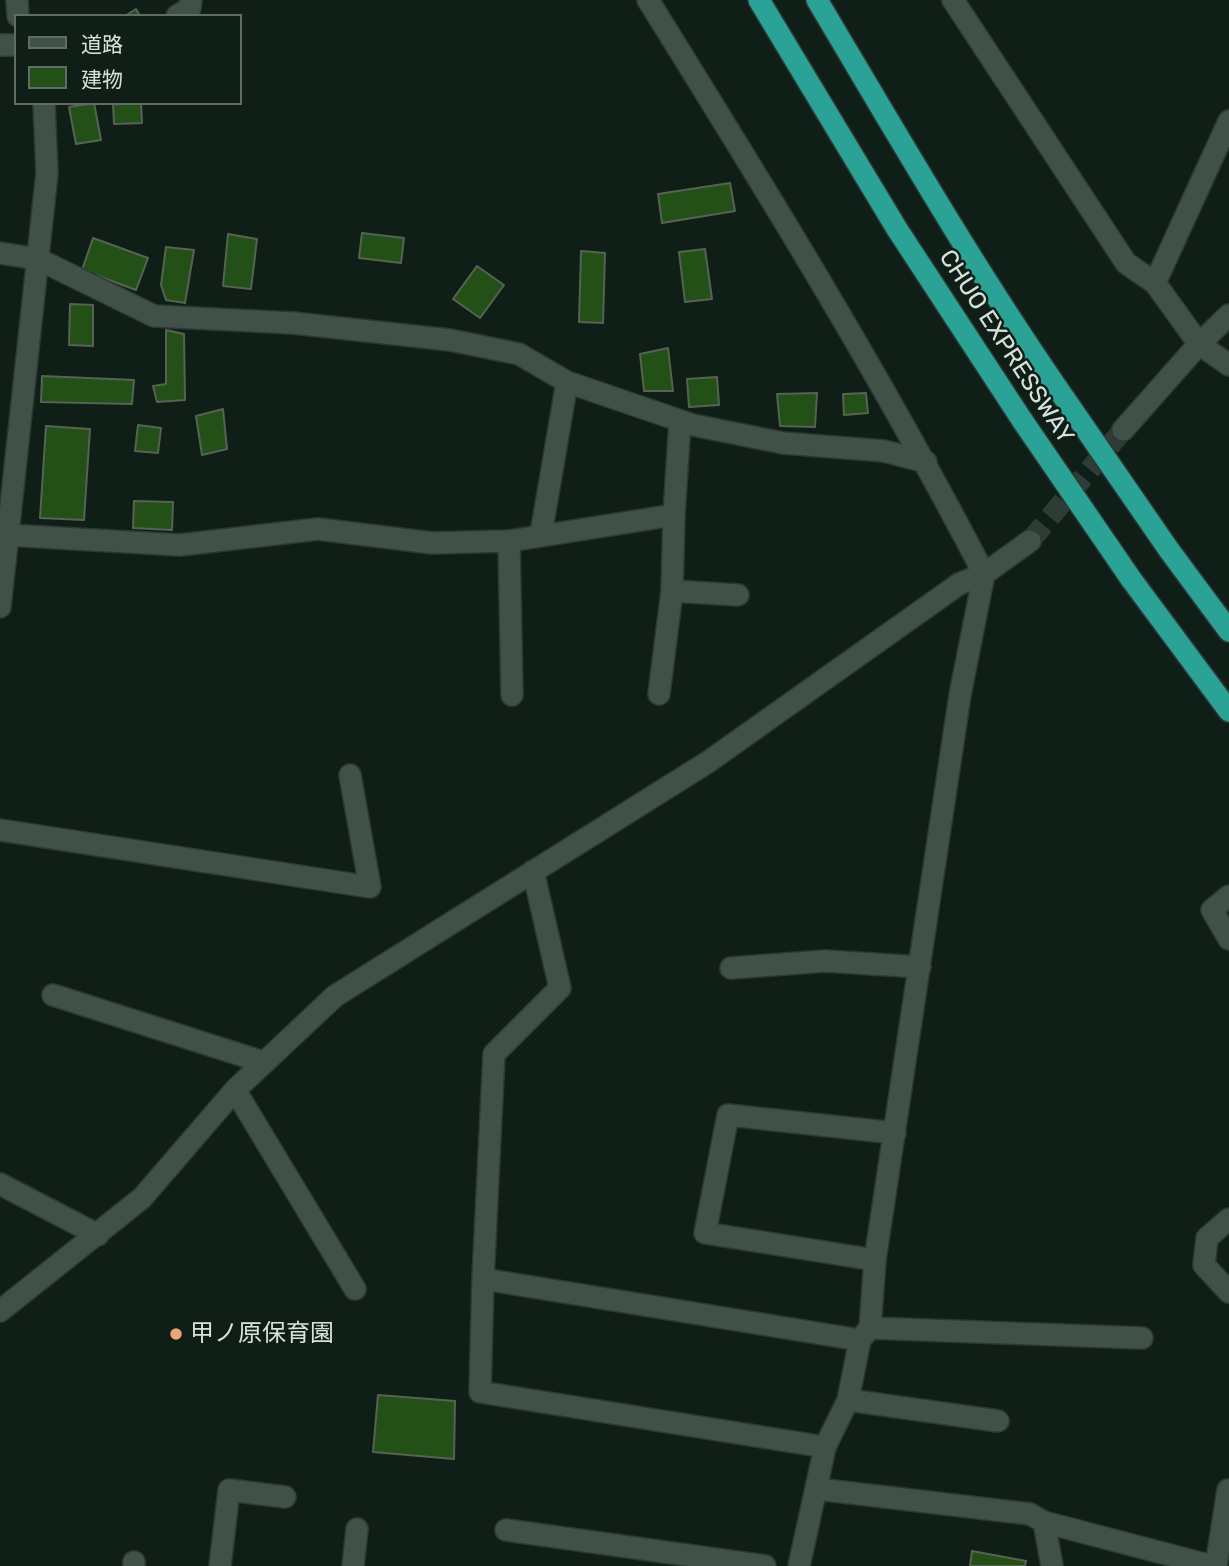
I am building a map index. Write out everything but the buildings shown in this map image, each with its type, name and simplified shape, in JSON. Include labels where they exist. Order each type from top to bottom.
[{"type":"highway","name":"CHUO EXPRESSWAY","points":[[759,0],[890,218],[1022,421],[1131,579],[1229,711]]},
{"type":"highway","name":"CHUO EXPRESSWAY","points":[[817,0],[1014,325],[1229,631]]},
{"type":"street","points":[[180,14],[190,8],[191,0]]},
{"type":"street","points":[[648,0],[926,462],[984,574],[960,695],[865,1334],[848,1401],[825,1447],[799,1566]]},
{"type":"street","points":[[953,0],[1125,263],[1155,283],[1199,344],[1229,365]]},
{"type":"street","points":[[0,599],[47,173],[44,105]]},
{"type":"street","points":[[1155,283],[1229,121]]},
{"type":"street","points":[[0,253],[38,259],[154,316],[293,323],[450,340],[519,354],[567,382],[680,421],[783,443],[884,451],[926,462]]},
{"type":"street","points":[[1123,430],[1199,344],[1229,315]]},
{"type":"street","points":[[541,534],[567,382]]},
{"type":"street","points":[[659,694],[672,591],[680,421]]},
{"type":"street","points":[[7,535],[180,545],[318,529],[432,543],[509,541],[674,514]]},
{"type":"street","points":[[509,541],[512,695]]},
{"type":"street","points":[[0,1311],[142,1198],[235,1090],[335,996],[708,762],[959,584],[984,574],[1030,541]]},
{"type":"street","points":[[672,591],[738,595]]},
{"type":"street","points":[[0,830],[370,887],[350,775]]},
{"type":"street","points":[[533,871],[560,988],[494,1054],[480,1392],[825,1447]]},
{"type":"street","points":[[1229,896],[1212,910],[1229,939]]},
{"type":"street","points":[[732,968],[825,961],[920,967]]},
{"type":"street","points":[[53,995],[263,1062]]},
{"type":"street","points":[[235,1090],[355,1289]]},
{"type":"street","points":[[876,1260],[705,1233],[728,1115],[895,1133]]},
{"type":"street","points":[[0,1184],[97,1235]]},
{"type":"street","points":[[1229,1219],[1207,1238],[1204,1265],[1229,1292]]},
{"type":"street","points":[[483,1279],[865,1334],[1142,1338]]},
{"type":"street","points":[[848,1401],[998,1420]]},
{"type":"street","points":[[817,1489],[1030,1514],[1044,1522],[1214,1566],[1228,1490]]},
{"type":"street","points":[[220,1566],[229,1490],[285,1497]]},
{"type":"street","points":[[1044,1522],[1052,1566]]},
{"type":"street","points":[[353,1566],[357,1529]]},
{"type":"street","points":[[506,1530],[765,1566]]},
{"type":"tunnel","points":[[1030,541],[1123,430]]},
{"type":"place","name":"甲ノ原保育園","points":[[176,1334]]}]
